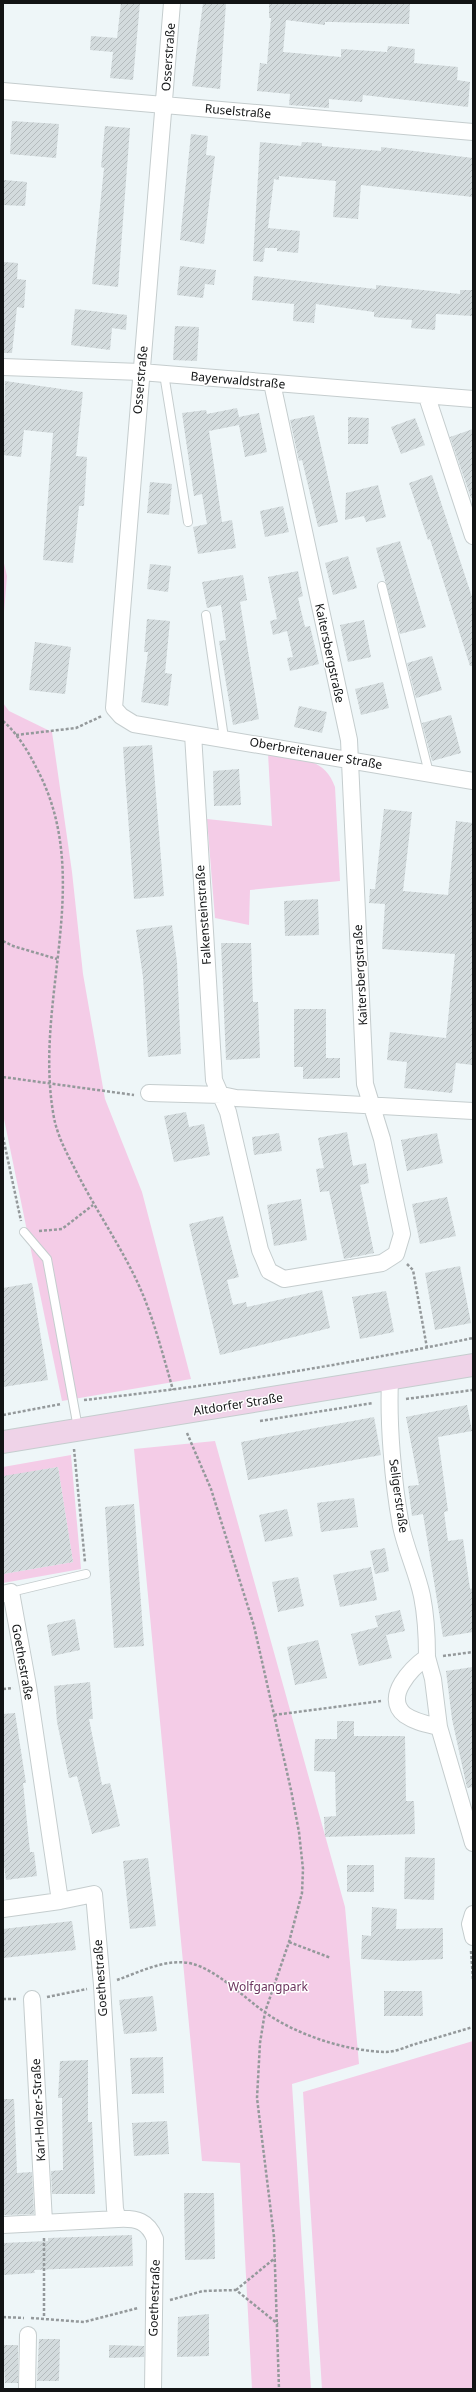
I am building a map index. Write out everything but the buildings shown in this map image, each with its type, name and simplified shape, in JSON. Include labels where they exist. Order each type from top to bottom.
[{"type":"main road","name":"Altdorfer Straße","points":[[3,1442],[78,1428],[390,1380],[473,1365]]},
{"type":"street","name":"Osserstraße","points":[[114,708],[172,3]]},
{"type":"street","name":"Ruselstraße","points":[[3,91],[473,132]]},
{"type":"street","name":"Bayerwaldstraße","points":[[3,367],[141,372],[272,382],[428,397],[473,399]]},
{"type":"street","name":"Kaitersbergstraße","points":[[272,382],[349,740],[366,1084],[382,1139],[402,1234],[396,1254]]},
{"type":"street","points":[[428,397],[473,536]]},
{"type":"street","name":"Oberbreitenauer Straße","points":[[114,708],[121,716],[134,724],[349,758],[473,781]]},
{"type":"street","name":"Falkensteinstraße","points":[[193,734],[214,1080],[222,1095]]},
{"type":"street","points":[[149,1093],[222,1095],[236,1098],[343,1105],[371,1104],[473,1111]]},
{"type":"street","points":[[222,1095],[228,1112],[260,1250],[269,1271],[284,1279],[382,1263],[396,1254]]},
{"type":"street","name":"Seligerstraße","points":[[390,1380],[392,1446],[401,1526],[422,1596],[427,1629],[427,1657],[433,1679],[439,1727],[473,1843]]},
{"type":"street","name":"Goethestraße","points":[[7,1593],[28,1686],[60,1901],[94,1894],[102,1985],[115,2209],[118,2219],[143,2222],[148,2226],[155,2239],[153,2389]]},
{"type":"street","points":[[427,1657],[411,1668],[401,1684],[398,1698],[403,1714],[416,1721],[439,1727]]},
{"type":"street","points":[[3,1909],[60,1901]]},
{"type":"street","points":[[473,1914],[470,1924],[473,1937]]},
{"type":"street","name":"Karl-Holzer-Straße","points":[[32,1999],[44,2222]]},
{"type":"street","points":[[3,2225],[118,2219]]},
{"type":"street","points":[[27,2389],[28,2335]]},
{"type":"lane","points":[[164,374],[188,522]]},
{"type":"lane","points":[[382,586],[429,774]]},
{"type":"lane","points":[[206,615],[224,738]]},
{"type":"lane","points":[[24,1232],[47,1259],[78,1428]]},
{"type":"lane","points":[[7,1593],[86,1574]]},
{"type":"path","points":[[15,735],[76,728],[104,716],[114,708]]},
{"type":"path","points":[[3,721],[30,755],[44,781],[56,818],[64,864],[63,918],[57,959],[49,1052],[49,1084],[53,1114],[60,1139],[93,1205],[134,1275],[152,1318],[173,1390]]},
{"type":"path","points":[[3,941],[13,946],[57,959]]},
{"type":"path","points":[[3,1077],[137,1096],[149,1093]]},
{"type":"path","points":[[3,1137],[24,1232],[62,1230],[93,1205]]},
{"type":"path","points":[[396,1254],[413,1270],[427,1348]]},
{"type":"path","points":[[3,1416],[72,1401],[173,1390],[427,1348],[473,1338]]},
{"type":"path","points":[[78,1428],[74,1450],[86,1574]]},
{"type":"path","points":[[187,1433],[211,1489],[254,1626],[300,1832],[304,1869],[302,1893],[289,1942],[265,2012],[260,2043],[258,2098],[275,2258],[279,2389]]},
{"type":"path","points":[[427,1657],[473,1652]]},
{"type":"path","points":[[274,1715],[398,1698]]},
{"type":"path","points":[[473,1937],[471,1947],[473,1978]]},
{"type":"path","points":[[289,1942],[331,1958]]},
{"type":"path","points":[[3,1999],[32,1999],[85,1990],[160,1965],[179,1963],[194,1964],[220,1978],[265,2012],[325,2041],[362,2050],[388,2052],[473,2027]]},
{"type":"path","points":[[44,2222],[44,2318]]},
{"type":"path","points":[[236,2290],[275,2258]]},
{"type":"path","points":[[3,2317],[44,2318],[84,2322],[153,2305],[203,2290],[236,2290],[278,2324]]},
{"type":"green space","points":[[3,559],[7,576],[3,624]]},
{"type":"green space","points":[[3,703],[9,711],[52,732],[72,872],[83,974],[105,1099],[142,1192],[191,1379],[62,1401],[3,1114]]},
{"type":"green space","points":[[268,753],[299,758],[317,764],[324,769],[330,777],[335,787],[340,881],[250,890],[249,925],[215,918],[207,819],[272,826]]},
{"type":"green space","name":"Wolfgangpark","points":[[215,1441],[345,1907],[359,2064],[292,2084],[311,2389],[252,2389],[240,2163],[202,2161],[134,1449]]},
{"type":"green space","points":[[71,1455],[81,1569],[3,1583],[3,1574],[73,1562],[58,1467],[3,1477],[3,1467]]},
{"type":"green space","points":[[473,2041],[473,2389],[322,2389],[303,2092]]}]
